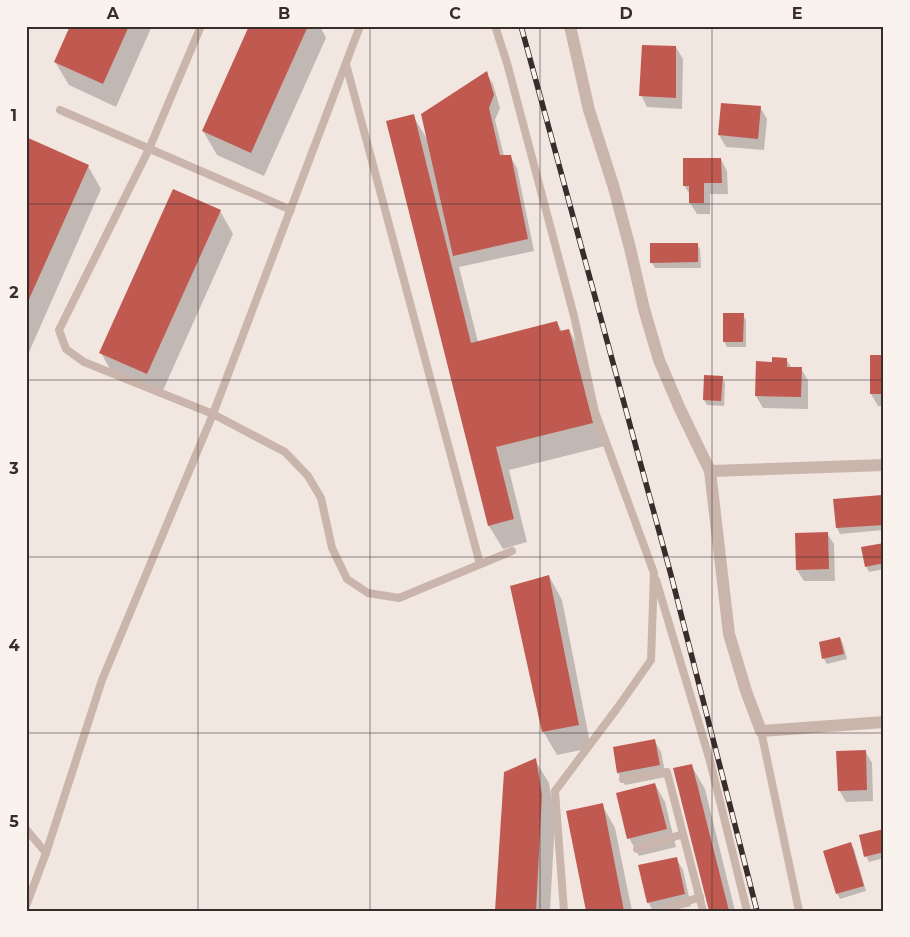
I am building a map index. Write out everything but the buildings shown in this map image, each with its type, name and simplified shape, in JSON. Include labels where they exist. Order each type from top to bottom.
[{"type":"street","points":[[570,26],[589,110],[618,205],[644,309],[660,360],[680,408],[710,470],[729,634],[746,691],[761,730],[884,722]]},
{"type":"street","points":[[710,470],[884,465]]},
{"type":"lane","points":[[201,26],[149,149],[59,330],[66,349],[84,362],[213,414],[286,452],[308,476],[321,498],[332,548],[347,579],[368,593],[398,598],[512,551]]},
{"type":"lane","points":[[26,906],[46,853],[102,680],[213,414],[360,26]]},
{"type":"lane","points":[[495,26],[507,63],[572,306],[595,412],[654,573],[710,762],[747,911]]},
{"type":"lane","points":[[346,63],[480,564]]},
{"type":"lane","points":[[60,110],[291,210]]},
{"type":"lane","points":[[564,911],[555,791],[651,660],[654,573]]},
{"type":"lane","points":[[761,730],[799,911]]},
{"type":"lane","points":[[623,779],[667,772],[703,911]]},
{"type":"lane","points":[[26,829],[46,853]]},
{"type":"lane","points":[[637,849],[684,834]]},
{"type":"lane","points":[[659,911],[700,897]]},
{"type":"railway","points":[[521,26],[671,575],[757,911]]}]
